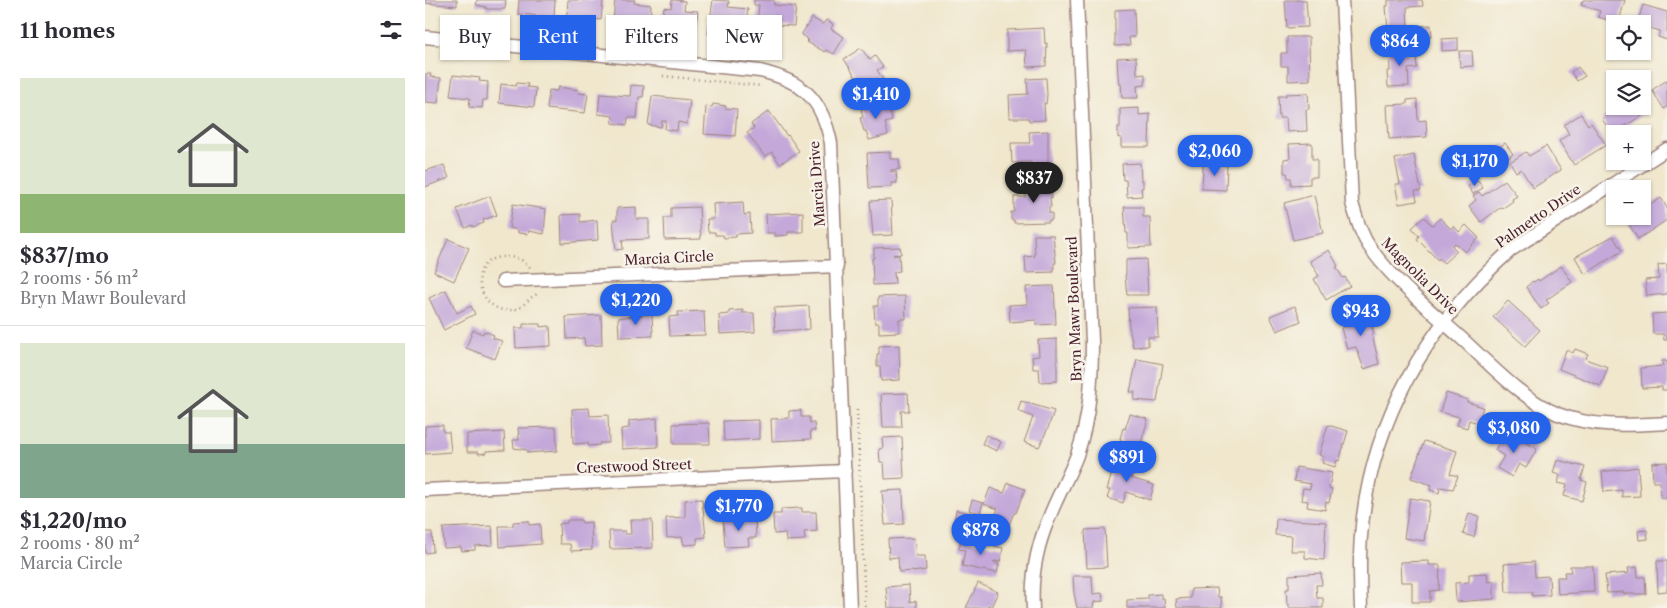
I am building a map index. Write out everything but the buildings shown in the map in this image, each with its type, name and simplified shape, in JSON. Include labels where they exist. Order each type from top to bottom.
[{"type":"street","name":"Bryn Mawr Boulevard","points":[[1033,608],[1032,594],[1040,541],[1077,455],[1088,415],[1091,395],[1092,341],[1077,0]]},
{"type":"street","name":"Magnolia Drive","points":[[1342,0],[1352,203],[1360,231],[1381,263],[1535,403],[1586,423],[1618,425],[1667,423]]},
{"type":"street","name":"Marcia Drive","points":[[425,37],[760,71],[790,81],[804,90],[815,101],[827,124],[831,143],[850,608]]},
{"type":"street","name":"Palmetto Drive","points":[[1361,608],[1361,535],[1374,464],[1384,428],[1398,396],[1421,354],[1463,297],[1511,250],[1667,149]]},
{"type":"street","name":"Marcia Circle","points":[[503,281],[837,266]]},
{"type":"street","name":"Crestwood Street","points":[[425,490],[845,471]]},
{"type":"path","points":[[662,76],[771,87]]},
{"type":"path","points":[[857,409],[865,608]]}]
